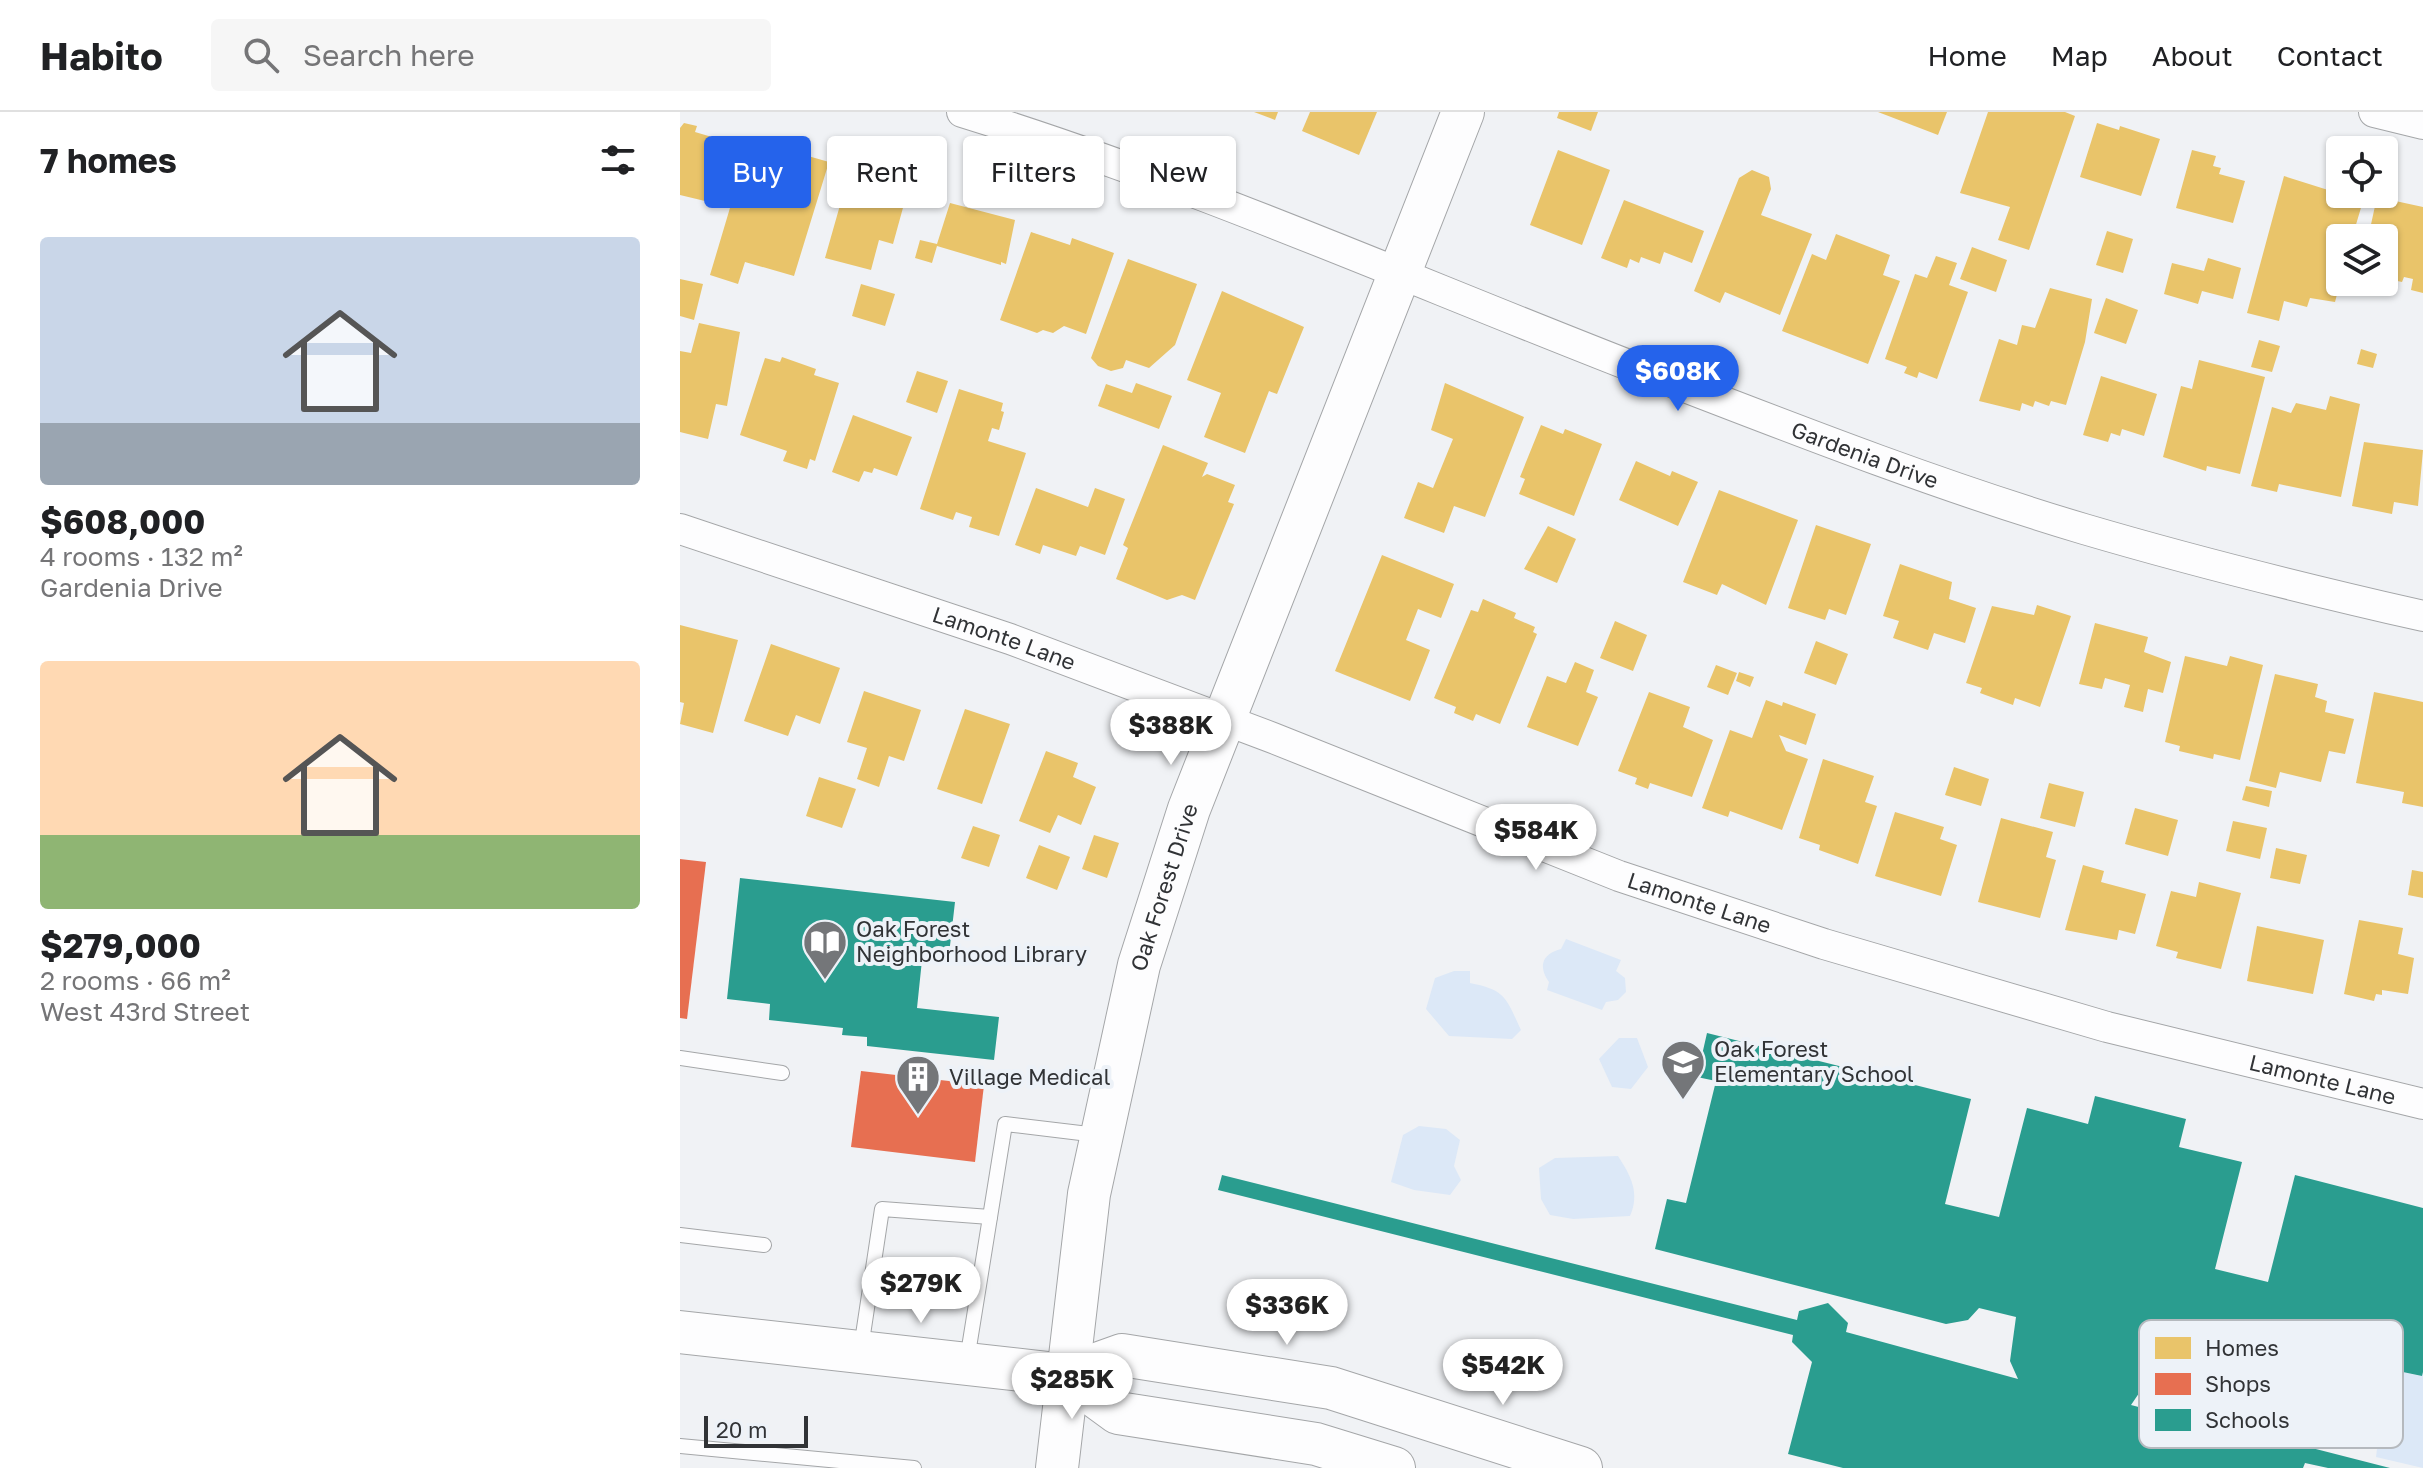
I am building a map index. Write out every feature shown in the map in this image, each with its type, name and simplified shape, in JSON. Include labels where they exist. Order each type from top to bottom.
[{"type":"street","name":"Gardenia Drive","points":[[962,112],[1224,203],[1682,386],[1882,460],[2082,528],[2314,591],[2423,616]]},
{"type":"street","name":"Oak Forest Drive","points":[[1057,1468],[1089,1194],[1139,965],[1189,809],[1463,112]]},
{"type":"street","points":[[2374,112],[2423,124]]},
{"type":"street","name":"Lamonte Lane","points":[[680,529],[1010,639],[1619,876],[1824,944],[2107,1027],[2423,1104]]},
{"type":"street","points":[[680,1332],[1066,1375],[1122,1355],[1331,1388],[1581,1468]]},
{"type":"street","points":[[1066,1375],[1118,1413],[1316,1444],[1394,1468]]},
{"type":"lane","points":[[680,1058],[782,1073]]},
{"type":"lane","points":[[966,1363],[1005,1124],[1101,1136]]},
{"type":"lane","points":[[860,1352],[882,1209],[990,1217]]},
{"type":"lane","points":[[680,1235],[764,1245]]},
{"type":"lane","points":[[680,1446],[914,1468]]},
{"type":"shaded area","points":[[1566,939],[1621,960],[1616,971],[1625,978],[1626,992],[1618,1000],[1606,1002],[1602,1010],[1547,990],[1549,982],[1544,961],[1561,949]]},
{"type":"shaded area","points":[[1454,971],[1470,971],[1470,983],[1491,989],[1503,997],[1521,1030],[1512,1039],[1449,1036],[1426,1009],[1435,978]]},
{"type":"shaded area","points":[[1619,1038],[1637,1038],[1648,1067],[1631,1089],[1612,1087],[1599,1059]]},
{"type":"shaded area","points":[[1419,1126],[1446,1129],[1460,1140],[1454,1166],[1461,1180],[1450,1195],[1414,1190],[1391,1182],[1403,1135]]},
{"type":"shaded area","points":[[1618,1156],[1633,1185],[1634,1200],[1630,1216],[1573,1219],[1550,1215],[1541,1199],[1539,1168],[1555,1158]]},
{"type":"shaded area","points":[[2403,1372],[2421,1376],[2423,1372],[2423,1468],[2376,1457],[2377,1448],[2403,1448]]},
{"type":"building: Homes","points":[[1254,112],[1278,112],[1275,120]]},
{"type":"building: Homes","points":[[1310,112],[1377,112],[1359,155],[1302,131]]},
{"type":"building: Homes","points":[[1559,112],[1598,112],[1591,131],[1557,118]]},
{"type":"building: Homes","points":[[1878,112],[1947,112],[1938,135]]},
{"type":"building: Homes","points":[[1988,112],[2065,112],[2075,116],[2029,250],[1998,240],[2010,207],[1960,193]]},
{"type":"building: Homes","points":[[684,123],[697,126],[695,132],[708,136],[704,136],[704,201],[680,195],[680,128]]},
{"type":"building: Homes","points":[[2097,123],[2119,130],[2120,126],[2160,139],[2141,196],[2080,177]]},
{"type":"building: Homes","points":[[1558,150],[1610,170],[1582,245],[1530,225]]},
{"type":"building: Homes","points":[[2192,150],[2216,156],[2213,166],[2221,168],[2219,174],[2245,181],[2233,223],[2176,208]]},
{"type":"building: Homes","points":[[811,157],[827,161],[794,276],[745,262],[738,284],[710,275],[730,208],[811,208]]},
{"type":"building: Homes","points":[[1752,170],[1769,177],[1771,189],[1761,215],[1812,234],[1780,315],[1725,292],[1720,303],[1694,291],[1739,178]]},
{"type":"building: Homes","points":[[2284,176],[2326,189],[2326,208],[2361,208],[2356,224],[2326,224],[2326,296],[2337,296],[2335,302],[2310,298],[2307,307],[2284,301],[2279,321],[2247,313]]},
{"type":"building: Homes","points":[[1624,200],[1704,231],[1692,263],[1664,252],[1660,264],[1641,257],[1639,263],[1630,259],[1627,268],[1601,258]]},
{"type":"building: Homes","points":[[2398,202],[2423,207],[2423,293],[2411,290],[2413,279],[2404,277],[2402,282],[2398,281],[2398,224],[2371,224],[2375,208],[2398,208]]},
{"type":"building: Homes","points":[[950,203],[1015,220],[1006,264],[937,246],[932,263],[915,258],[920,240],[937,244]]},
{"type":"building: Homes","points":[[839,208],[903,208],[893,244],[879,240],[871,270],[825,258]]},
{"type":"building: Homes","points":[[2107,231],[2133,239],[2123,273],[2096,265]]},
{"type":"building: Homes","points":[[1031,232],[1070,245],[1072,238],[1114,253],[1086,334],[1064,326],[1053,333],[1043,330],[1037,333],[1000,320]]},
{"type":"building: Homes","points":[[1836,234],[1890,255],[1883,275],[1900,281],[1868,364],[1782,331],[1812,254],[1826,260]]},
{"type":"building: Homes","points":[[1972,247],[2007,260],[1996,292],[1960,279]]},
{"type":"building: Homes","points":[[1936,256],[1957,263],[1949,285],[1968,292],[1937,379],[1919,372],[1917,378],[1904,373],[1907,367],[1885,359],[1915,274],[1927,278]]},
{"type":"building: Homes","points":[[2208,258],[2241,268],[2233,299],[2202,291],[2198,304],[2164,294],[2172,263],[2204,271]]},
{"type":"building: Homes","points":[[1128,259],[1197,284],[1175,345],[1149,368],[1126,360],[1123,368],[1111,371],[1098,366],[1091,358]]},
{"type":"building: Homes","points":[[680,279],[703,284],[694,320],[680,316]]},
{"type":"building: Homes","points":[[861,284],[895,294],[885,326],[852,316]]},
{"type":"building: Homes","points":[[2050,288],[2092,299],[2085,342],[2066,405],[2051,401],[2049,406],[2035,401],[2033,407],[2022,403],[2020,411],[1979,401],[1999,339],[2017,345],[2022,325],[2035,328]]},
{"type":"building: Homes","points":[[1222,291],[1304,327],[1277,394],[1269,391],[1245,453],[1204,437],[1221,393],[1187,380]]},
{"type":"building: Homes","points":[[2106,298],[2138,310],[2126,344],[2094,333]]},
{"type":"building: Homes","points":[[699,323],[740,332],[727,406],[716,404],[708,439],[680,432],[680,351],[691,353]]},
{"type":"building: Homes","points":[[2259,340],[2280,346],[2272,372],[2251,367]]},
{"type":"building: Homes","points":[[2361,349],[2377,354],[2373,368],[2357,364]]},
{"type":"building: Homes","points":[[782,357],[816,369],[814,375],[839,383],[815,461],[810,459],[807,469],[783,461],[787,451],[740,435],[765,358],[780,362]]},
{"type":"building: Homes","points":[[2199,360],[2265,377],[2240,474],[2207,466],[2206,471],[2163,457],[2181,386],[2192,389]]},
{"type":"building: Homes","points":[[917,371],[948,381],[937,413],[906,402]]},
{"type":"building: Homes","points":[[2101,376],[2157,394],[2144,436],[2122,429],[2120,436],[2111,433],[2108,442],[2083,435]]},
{"type":"building: Homes","points":[[1136,383],[1172,396],[1159,429],[1098,406],[1106,384],[1132,393]]},
{"type":"building: Homes","points":[[1445,383],[1524,417],[1485,517],[1454,506],[1444,533],[1404,518],[1418,482],[1433,488],[1453,439],[1431,430]]},
{"type":"building: Homes","points":[[959,389],[1003,403],[999,430],[992,428],[988,441],[1026,453],[999,536],[969,527],[972,517],[956,512],[953,520],[920,509]]},
{"type":"building: Homes","points":[[2330,396],[2360,404],[2341,497],[2279,484],[2277,492],[2251,486],[2272,407],[2291,413],[2296,403],[2326,410]]},
{"type":"building: Homes","points":[[853,415],[912,437],[897,476],[874,468],[872,473],[864,471],[859,482],[832,472]]},
{"type":"building: Homes","points":[[1541,425],[1563,434],[1565,429],[1602,444],[1574,516],[1519,494],[1525,479],[1520,477]]},
{"type":"building: Homes","points":[[2364,442],[2423,450],[2418,506],[2394,502],[2392,514],[2352,506]]},
{"type":"building: Homes","points":[[1163,445],[1208,463],[1202,477],[1207,474],[1235,485],[1228,502],[1234,504],[1195,600],[1182,595],[1167,600],[1116,579],[1128,548],[1123,545]]},
{"type":"building: Homes","points":[[1636,461],[1670,476],[1672,471],[1698,482],[1678,526],[1619,500]]},
{"type":"building: Homes","points":[[1036,488],[1088,507],[1095,488],[1125,499],[1105,555],[1080,546],[1076,556],[1043,545],[1040,554],[1015,545]]},
{"type":"building: Homes","points":[[1719,490],[1798,520],[1766,605],[1722,584],[1717,595],[1683,582]]},
{"type":"building: Homes","points":[[1816,525],[1871,544],[1846,615],[1829,609],[1825,620],[1788,608]]},
{"type":"building: Homes","points":[[1548,526],[1576,539],[1557,583],[1524,569]]},
{"type":"building: Homes","points":[[1382,555],[1454,584],[1441,618],[1418,609],[1406,640],[1430,650],[1410,701],[1335,671]]},
{"type":"building: Homes","points":[[1900,564],[1952,582],[1949,599],[1976,608],[1965,643],[1934,633],[1928,650],[1893,638],[1899,621],[1883,616]]},
{"type":"building: Homes","points":[[1483,599],[1516,613],[1514,618],[1535,627],[1533,632],[1537,634],[1500,724],[1476,714],[1473,721],[1454,713],[1456,707],[1434,698],[1471,610],[1478,612]]},
{"type":"building: Homes","points":[[2037,605],[2071,616],[2040,707],[2015,698],[2013,705],[1980,693],[1982,688],[1966,683],[1992,606],[2034,615]]},
{"type":"building: Homes","points":[[1615,621],[1647,635],[1633,671],[1600,658]]},
{"type":"building: Homes","points":[[2095,623],[2148,637],[2144,652],[2171,662],[2163,693],[2148,689],[2143,712],[2124,707],[2130,685],[2105,678],[2102,689],[2079,684]]},
{"type":"building: Homes","points":[[680,625],[738,640],[713,733],[680,724],[684,703],[680,702]]},
{"type":"building: Homes","points":[[1816,641],[1848,654],[1836,685],[1804,673]]},
{"type":"building: Homes","points":[[771,644],[840,668],[820,724],[796,715],[788,736],[744,721]]},
{"type":"building: Homes","points":[[2185,656],[2227,666],[2230,656],[2263,665],[2240,760],[2214,754],[2213,759],[2179,751],[2180,746],[2165,742]]},
{"type":"building: Homes","points":[[1575,662],[1594,670],[1586,692],[1598,697],[1578,746],[1527,727],[1547,676],[1566,683]]},
{"type":"building: Homes","points":[[1716,665],[1737,673],[1728,695],[1707,687]]},
{"type":"building: Homes","points":[[1739,672],[1754,677],[1750,687],[1736,681]]},
{"type":"building: Homes","points":[[2275,674],[2318,684],[2315,697],[2327,701],[2325,712],[2354,719],[2345,754],[2329,751],[2321,782],[2280,772],[2276,788],[2249,781]]},
{"type":"building: Homes","points":[[864,691],[921,710],[904,761],[889,756],[879,787],[857,779],[867,748],[847,742]]},
{"type":"building: Homes","points":[[1649,692],[1690,707],[1683,727],[1713,740],[1692,797],[1650,783],[1648,789],[1635,784],[1637,778],[1618,771]]},
{"type":"building: Homes","points":[[2374,692],[2423,702],[2423,807],[2402,803],[2404,792],[2356,783]]},
{"type":"building: Homes","points":[[1766,700],[1782,706],[1783,702],[1816,714],[1806,745],[1779,735],[1786,751],[1808,759],[1782,830],[1730,811],[1728,817],[1702,808],[1730,730],[1752,738]]},
{"type":"building: Homes","points":[[965,709],[1010,724],[982,804],[937,789]]},
{"type":"building: Homes","points":[[1046,751],[1078,763],[1073,777],[1096,787],[1081,825],[1058,815],[1050,833],[1019,821]]},
{"type":"building: Homes","points":[[1823,759],[1874,776],[1865,802],[1877,806],[1858,864],[1819,850],[1820,845],[1799,838]]},
{"type":"building: Homes","points":[[1954,767],[1989,779],[1981,806],[1945,795]]},
{"type":"building: Homes","points":[[819,777],[856,789],[842,828],[806,816]]},
{"type":"building: Homes","points":[[2049,783],[2084,792],[2075,827],[2040,818]]},
{"type":"building: Homes","points":[[2246,786],[2272,791],[2269,807],[2242,800]]},
{"type":"building: Homes","points":[[2135,808],[2178,820],[2168,856],[2125,844]]},
{"type":"building: Homes","points":[[1895,812],[1944,827],[1940,839],[1957,845],[1941,896],[1875,876]]},
{"type":"building: Homes","points":[[2001,818],[2053,832],[2046,857],[2056,860],[2040,918],[1978,902]]},
{"type":"building: Homes","points":[[2233,821],[2267,828],[2260,859],[2226,851]]},
{"type":"building: Homes","points":[[973,826],[1000,835],[989,867],[961,858]]},
{"type":"building: Homes","points":[[1094,835],[1119,843],[1107,878],[1082,869]]},
{"type":"building: Homes","points":[[1039,845],[1070,857],[1057,890],[1026,878]]},
{"type":"building: Homes","points":[[2276,848],[2307,855],[2300,884],[2270,878]]},
{"type":"building: Homes","points":[[2083,865],[2104,871],[2101,882],[2146,894],[2135,934],[2119,930],[2117,940],[2065,930]]},
{"type":"building: Homes","points":[[2412,870],[2423,872],[2423,898],[2408,895]]},
{"type":"building: Homes","points":[[2199,882],[2241,893],[2221,969],[2176,958],[2178,952],[2156,946],[2171,891],[2196,897]]},
{"type":"building: Homes","points":[[2359,920],[2403,928],[2398,954],[2414,958],[2408,994],[2382,990],[2382,995],[2376,994],[2374,1001],[2344,994]]},
{"type":"building: Homes","points":[[2257,926],[2324,940],[2313,994],[2247,981]]},
{"type":"building: Shops","points":[[680,859],[706,862],[687,1019],[680,1018]]},
{"type":"building: Shops","name":"Village Medical","points":[[861,1071],[984,1085],[975,1162],[851,1147]]},
{"type":"building: Schools","name":"Oak Forest Neighborhood Library","points":[[740,878],[955,902],[948,963],[922,960],[917,1008],[999,1017],[994,1060],[867,1046],[867,1037],[842,1035],[843,1028],[769,1020],[770,1004],[727,999]]},
{"type":"building: Schools","points":[[1707,1033],[1971,1099],[1945,1204],[1999,1217],[2027,1108],[2088,1124],[2095,1096],[2186,1119],[2179,1147],[2242,1162],[2215,1269],[2268,1282],[2295,1175],[2423,1208],[2422,1376],[2403,1372],[2403,1320],[2139,1320],[2139,1393],[2131,1405],[2139,1407],[2139,1448],[2312,1448],[2390,1468],[2328,1468],[2305,1463],[2303,1468],[1843,1468],[1788,1454],[1812,1362],[1792,1342],[1793,1335],[1218,1190],[1222,1175],[1797,1320],[1799,1311],[1828,1303],[1848,1323],[1846,1332],[2018,1379],[2010,1361],[2016,1317],[1979,1308],[1968,1320],[1946,1324],[1655,1249],[1667,1199],[1686,1203],[1716,1081],[1697,1077]]},
{"type":"place","name":"Oak Forest Neighborhood Library","points":[[825,981]]},
{"type":"place","name":"Oak Forest Elementary School","points":[[1683,1101]]},
{"type":"place","name":"Village Medical","points":[[918,1116]]}]
